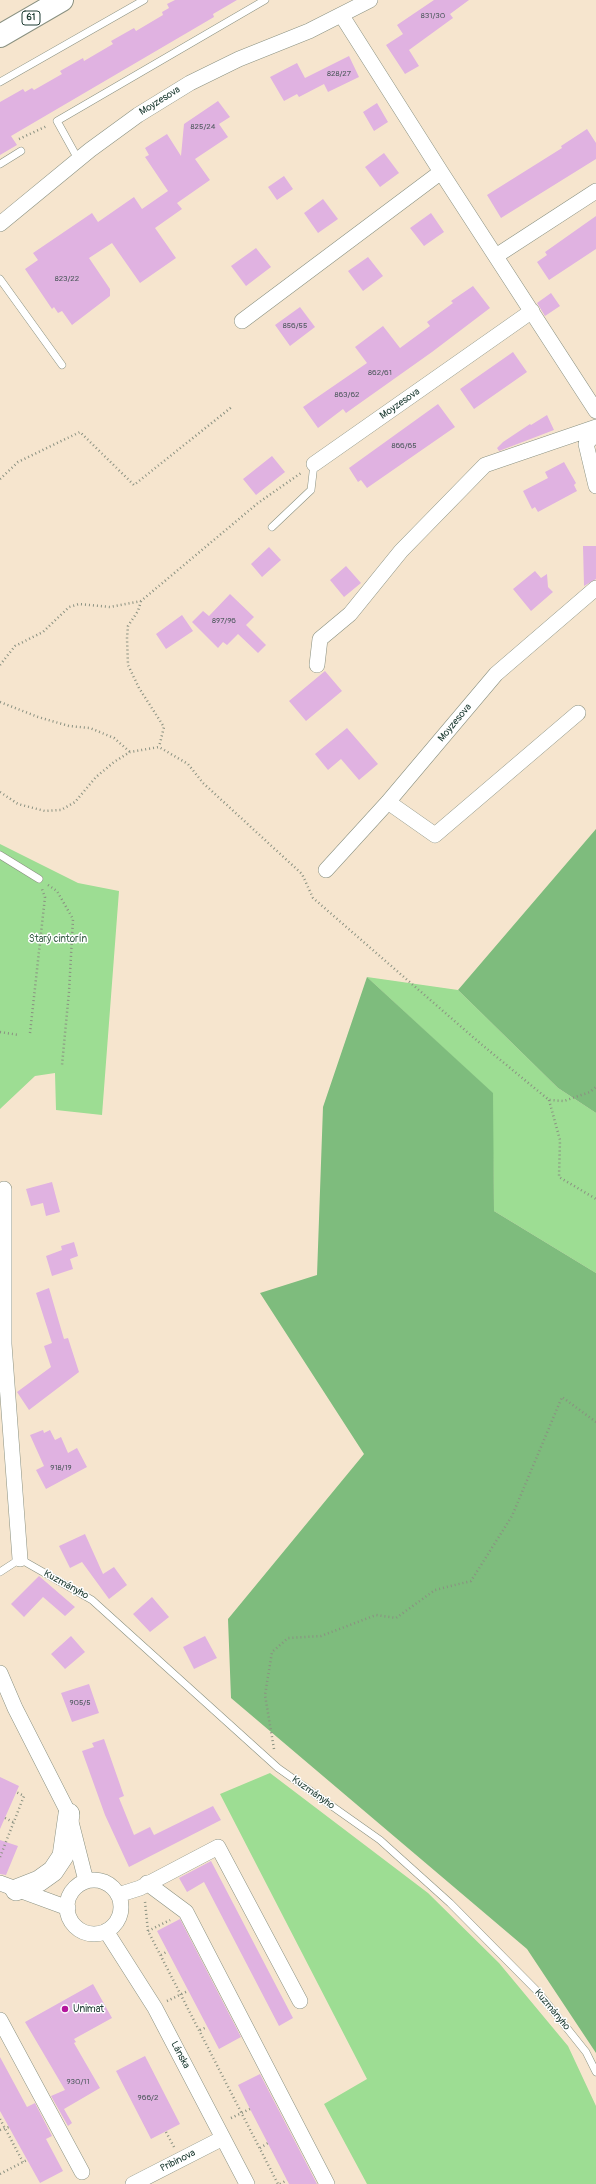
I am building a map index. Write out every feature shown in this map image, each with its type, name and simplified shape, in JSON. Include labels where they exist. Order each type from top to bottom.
[{"type":"main road","name":"61","points":[[0,36],[62,0]]},
{"type":"street","name":"Moyzesova","points":[[0,224],[78,159],[138,115],[190,83],[239,59],[342,16],[370,0]]},
{"type":"street","points":[[342,16],[596,411]]},
{"type":"street","points":[[242,321],[441,172]]},
{"type":"street","points":[[496,256],[596,191]]},
{"type":"street","name":"Moyzesova","points":[[314,464],[532,311]]},
{"type":"street","points":[[317,665],[320,639],[350,614],[401,551],[485,465],[596,427]]},
{"type":"street","points":[[596,434],[586,444],[596,486]]},
{"type":"street","name":"Moyzesova","points":[[326,870],[388,802],[496,674],[596,588]]},
{"type":"street","points":[[388,802],[435,835],[578,712]]},
{"type":"street","points":[[4,1189],[4,1344],[20,1560]]},
{"type":"street","points":[[0,1673],[15,1708],[69,1814],[86,1881]]},
{"type":"street","points":[[8,1886],[39,1881],[53,1871],[63,1856],[69,1814]]},
{"type":"street","points":[[118,1895],[140,1888],[218,1847],[300,2001]]},
{"type":"street","points":[[86,1881],[103,1882],[114,1888],[118,1895],[121,1903],[120,1916],[113,1926],[106,1931],[93,1934],[80,1930],[71,1920],[68,1908],[72,1892],[86,1881]]},
{"type":"street","points":[[147,1883],[186,1912],[326,2184]]},
{"type":"street","points":[[8,1886],[68,1908]]},
{"type":"street","name":"Lánska","points":[[106,1931],[155,2008],[247,2184]]},
{"type":"street","points":[[0,2020],[82,2172]]},
{"type":"street","name":"Pribinova","points":[[133,2184],[223,2138]]},
{"type":"lane","points":[[0,82],[144,0]]},
{"type":"lane","points":[[78,159],[57,121],[265,0]]},
{"type":"lane","points":[[0,164],[21,151]]},
{"type":"lane","points":[[0,279],[62,365]]},
{"type":"lane","points":[[272,527],[312,490],[314,464]]},
{"type":"lane","points":[[0,855],[39,879]]},
{"type":"lane","points":[[0,1572],[20,1560]]},
{"type":"lane","name":"Kuzmányho","points":[[20,1560],[92,1600],[278,1768],[380,1840],[450,1903],[538,1992],[586,2052],[596,2072]]},
{"type":"path","points":[[30,134],[57,121]]},
{"type":"path","points":[[0,480],[18,462],[80,432],[134,485],[233,406]]},
{"type":"path","points":[[0,665],[15,646],[43,632],[69,607],[79,604],[110,607],[141,601],[258,503],[314,464]]},
{"type":"path","points":[[141,601],[138,610],[128,626],[126,638],[128,665],[139,688],[164,727],[158,747]]},
{"type":"path","points":[[0,702],[44,719],[69,726],[90,728],[114,738],[130,752]]},
{"type":"path","points":[[0,792],[18,804],[45,811],[61,810],[75,802],[96,777],[114,762],[130,752],[158,747],[188,764],[203,784],[302,874],[313,898],[481,1044],[549,1100],[560,1140],[559,1177],[596,1199]]},
{"type":"path","points":[[30,1033],[45,897],[39,879]]},
{"type":"path","points":[[39,879],[57,891],[73,919],[69,992],[62,1065]]},
{"type":"path","points":[[0,1032],[19,1035]]},
{"type":"path","points":[[549,1100],[564,1101],[590,1092],[596,1087]]},
{"type":"path","points":[[278,1768],[265,1695],[272,1652],[288,1638],[321,1636],[376,1615],[396,1618],[436,1590],[471,1581],[512,1516],[562,1397],[596,1422]]},
{"type":"path","points":[[0,1857],[24,1796],[16,1792]]},
{"type":"path","points":[[5,1818],[13,1822]]},
{"type":"path","points":[[144,1898],[148,1931],[279,2184],[287,2180]]},
{"type":"path","points":[[148,1931],[186,1912]]},
{"type":"path","points":[[161,1955],[168,1951]]},
{"type":"path","points":[[167,2001],[188,1990]]},
{"type":"path","points":[[200,2030],[207,2027]]},
{"type":"path","points":[[230,2119],[250,2109]]},
{"type":"path","points":[[0,2119],[24,2162]]},
{"type":"path","points":[[0,2130],[8,2127]]},
{"type":"path","points":[[166,2132],[176,2151]]},
{"type":"path","points":[[260,2148],[268,2144]]},
{"type":"path","points":[[0,2174],[27,2160]]},
{"type":"green space","points":[[596,829],[596,1113],[558,1088],[458,990]]},
{"type":"green space","name":"Starý cintorín","points":[[0,844],[78,883],[119,891],[102,1115],[56,1110],[55,1073],[35,1076],[0,1109]]},
{"type":"green space","points":[[367,977],[458,990],[558,1088],[596,1113],[596,1273],[494,1211],[492,1093]]},
{"type":"green space","points":[[367,977],[493,1093],[494,1211],[596,1273],[596,2053],[527,1949],[231,1698],[228,1619],[364,1454],[260,1293],[317,1275],[323,1107]]},
{"type":"green space","points":[[270,1773],[428,1893],[499,1963],[568,2046],[596,2106],[596,2184],[367,2184],[324,2104],[367,2079],[220,1794]]},
{"type":"building","points":[[175,0],[237,0],[213,14],[214,17],[11,136],[17,145],[0,155],[0,102],[23,89],[25,92],[32,88],[34,90],[62,74],[60,71],[83,58],[84,61],[113,44],[111,41],[134,28],[136,31],[163,15],[162,12],[169,8],[167,4]]},
{"type":"building","points":[[434,0],[469,0],[450,14],[453,18],[409,50],[419,66],[405,74],[386,45],[403,34],[397,25]]},
{"type":"building","points":[[349,56],[359,77],[328,92],[324,84],[299,97],[297,94],[284,101],[270,77],[297,63],[305,78]]},
{"type":"building","points":[[218,101],[230,117],[219,124],[228,137],[195,159],[210,180],[177,203],[182,209],[155,228],[176,258],[140,283],[112,243],[89,258],[110,289],[110,296],[72,325],[62,311],[58,313],[54,307],[52,309],[25,269],[38,260],[33,253],[92,213],[98,222],[134,197],[142,209],[168,191],[145,157],[149,155],[145,148],[167,134],[181,156],[184,124]]},
{"type":"building","points":[[377,103],[388,122],[374,131],[363,112]]},
{"type":"building","points":[[587,129],[596,143],[596,159],[501,218],[487,195],[562,148],[561,146]]},
{"type":"building","points":[[384,153],[399,173],[380,187],[365,167]]},
{"type":"building","points":[[284,176],[293,189],[277,200],[268,187]]},
{"type":"building","points":[[323,199],[338,219],[318,233],[304,213]]},
{"type":"building","points":[[431,213],[444,232],[424,246],[410,228]]},
{"type":"building","points":[[596,216],[596,249],[549,280],[537,262],[547,255],[545,252]]},
{"type":"building","points":[[256,248],[271,267],[246,286],[231,266]]},
{"type":"building","points":[[368,257],[383,276],[363,291],[348,271]]},
{"type":"building","points":[[473,286],[490,308],[432,352],[346,413],[343,409],[318,428],[303,407],[367,363],[355,347],[383,326],[400,348],[430,326],[427,322],[453,303],[451,301]]},
{"type":"building","points":[[551,293],[560,306],[545,316],[537,303]]},
{"type":"building","points":[[300,307],[315,327],[290,346],[275,325]]},
{"type":"building","points":[[513,352],[527,372],[474,409],[460,389]]},
{"type":"building","points":[[438,404],[455,427],[367,488],[361,480],[358,482],[349,468]]},
{"type":"building","points":[[547,415],[554,430],[499,451],[497,448],[503,442],[530,424],[531,425]]},
{"type":"building","points":[[272,456],[285,472],[256,495],[243,479]]},
{"type":"building","points":[[564,462],[576,483],[574,485],[577,491],[538,512],[535,507],[532,509],[523,491],[548,478],[545,472]]},
{"type":"building","points":[[583,546],[596,546],[596,579],[584,586]]},
{"type":"building","points":[[269,547],[281,560],[262,577],[251,564]]},
{"type":"building","points":[[346,566],[361,583],[344,597],[330,580]]},
{"type":"building","points":[[535,571],[541,578],[547,574],[548,587],[553,592],[531,611],[513,589]]},
{"type":"building","points":[[230,594],[254,617],[246,625],[266,645],[258,653],[238,634],[227,645],[223,642],[218,648],[192,622],[203,611],[209,616]]},
{"type":"building","points":[[182,615],[193,631],[166,649],[156,634]]},
{"type":"building","points":[[325,671],[342,691],[306,721],[289,701]]},
{"type":"building","points":[[347,728],[378,764],[359,780],[341,759],[328,770],[315,754]]},
{"type":"building","points":[[52,1182],[60,1212],[46,1216],[43,1203],[31,1206],[26,1189]]},
{"type":"building","points":[[74,1242],[78,1256],[70,1259],[73,1269],[52,1276],[46,1256],[62,1250],[61,1246]]},
{"type":"building","points":[[49,1288],[64,1339],[68,1338],[79,1372],[29,1410],[17,1392],[51,1367],[44,1346],[52,1343],[36,1293]]},
{"type":"building","points":[[43,1430],[44,1433],[50,1430],[55,1440],[61,1437],[68,1453],[77,1448],[87,1467],[46,1489],[36,1470],[44,1466],[30,1435]]},
{"type":"building","points":[[85,1534],[103,1574],[114,1567],[127,1585],[109,1599],[82,1562],[70,1568],[59,1546]]},
{"type":"building","points":[[39,1576],[75,1607],[65,1616],[43,1597],[24,1617],[11,1604]]},
{"type":"building","points":[[152,1597],[169,1617],[150,1632],[133,1614]]},
{"type":"building","points":[[71,1636],[85,1652],[65,1669],[51,1654]]},
{"type":"building","points":[[205,1636],[217,1658],[194,1669],[183,1647]]},
{"type":"building","points":[[89,1684],[99,1713],[72,1722],[61,1693]]},
{"type":"building","points":[[104,1739],[124,1796],[119,1798],[134,1835],[150,1827],[154,1835],[213,1806],[221,1820],[129,1867],[105,1815],[82,1751],[94,1747],[92,1743]]},
{"type":"building","points":[[0,1777],[19,1786],[0,1829]]},
{"type":"building","points":[[0,1840],[18,1846],[6,1875],[0,1874]]},
{"type":"building","points":[[211,1861],[293,2018],[279,2026],[204,1882],[187,1892],[179,1878]]},
{"type":"building","points":[[180,1919],[241,2037],[219,2049],[157,1931]]},
{"type":"building","points":[[93,1984],[112,2018],[74,2039],[76,2042],[74,2043],[100,2088],[64,2109],[72,2123],[68,2126],[51,2096],[65,2090],[25,2022]]},
{"type":"building","points":[[145,2056],[180,2124],[151,2139],[116,2071]]},
{"type":"building","points":[[0,2057],[27,2107],[35,2103],[52,2136],[46,2139],[63,2171],[40,2183],[0,2111]]},
{"type":"building","points":[[260,2074],[317,2184],[289,2184],[250,2109],[238,2085]]},
{"type":"place","name":"Unimat","points":[[65,2009]]}]
